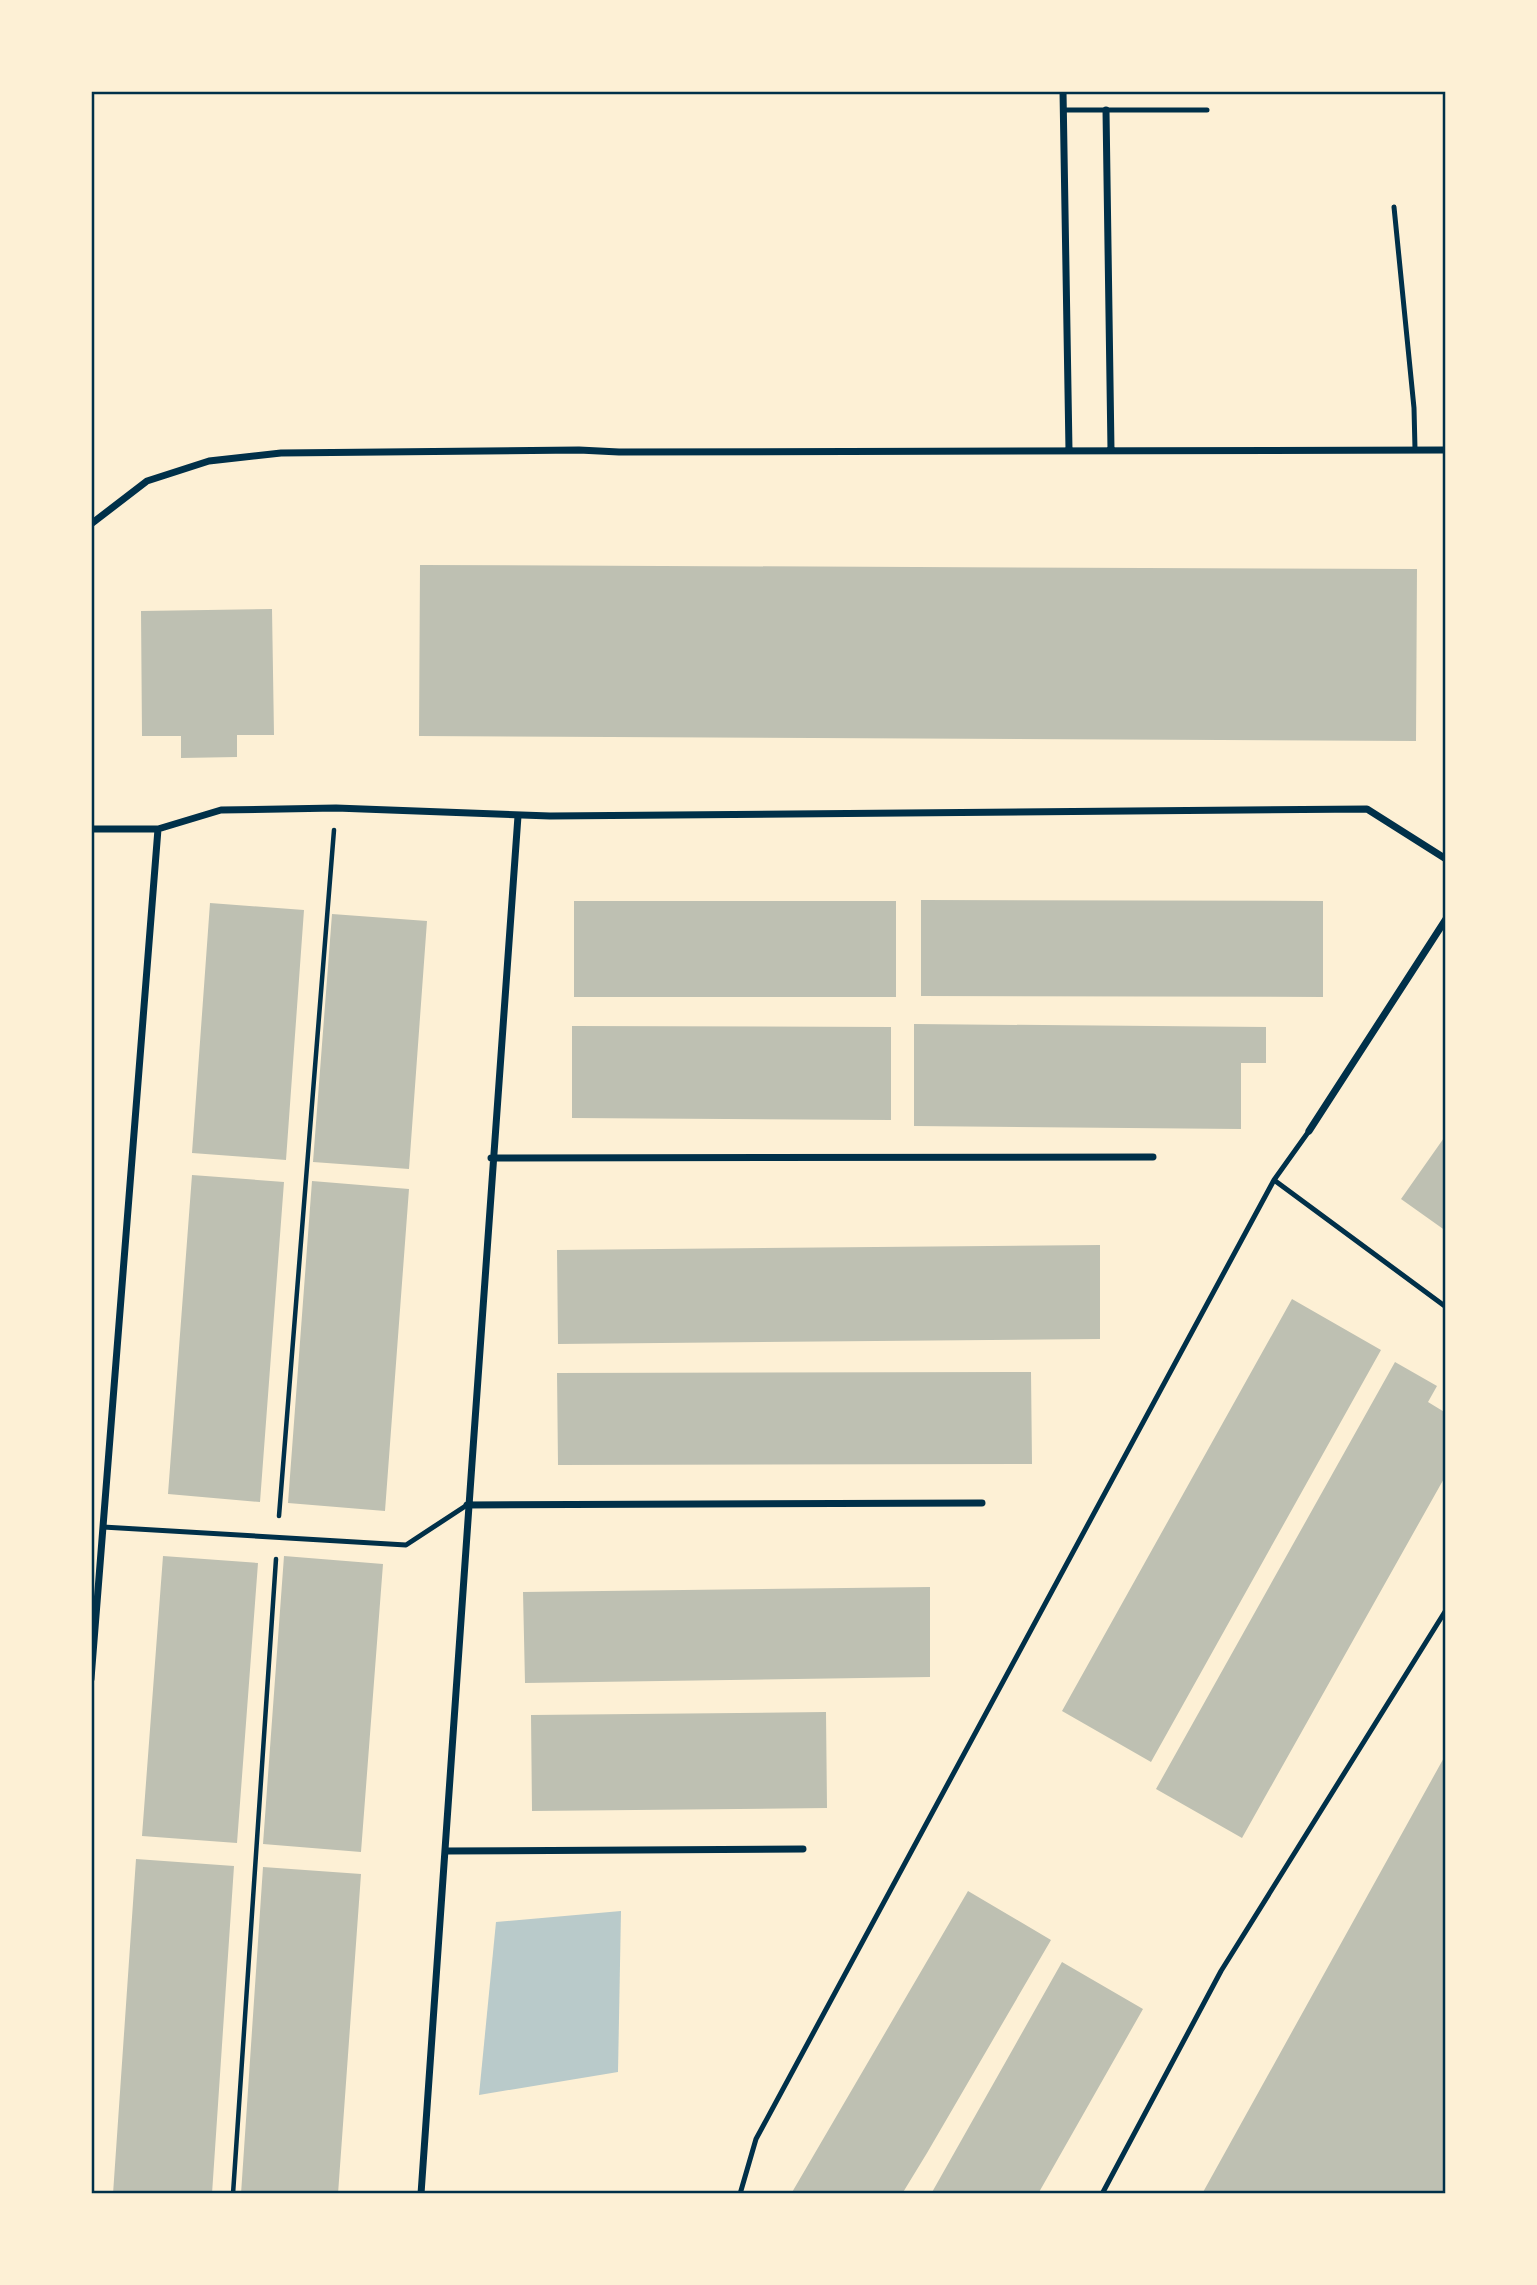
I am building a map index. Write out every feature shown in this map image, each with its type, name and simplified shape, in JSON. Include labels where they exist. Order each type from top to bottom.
[{"type":"street","points":[[1063,91],[1069,450]]},
{"type":"street","points":[[1106,110],[1111,450]]},
{"type":"street","points":[[91,524],[147,481],[209,461],[281,453],[566,450],[1446,450]]},
{"type":"street","points":[[91,829],[158,829],[221,810],[336,808],[518,816],[1367,809],[1446,859]]},
{"type":"street","points":[[421,2194],[491,1158],[518,816]]},
{"type":"street","points":[[91,1679],[158,829]]},
{"type":"street","points":[[1308,1131],[1446,919]]},
{"type":"street","points":[[491,1158],[1153,1157]]},
{"type":"street","points":[[467,1505],[982,1503]]},
{"type":"street","points":[[446,1851],[803,1849]]},
{"type":"lane","points":[[1063,110],[1207,110]]},
{"type":"lane","points":[[1394,207],[1414,408],[1415,449]]},
{"type":"lane","points":[[740,2194],[756,2139],[1274,1180],[1308,1131]]},
{"type":"lane","points":[[1274,1180],[1446,1307]]},
{"type":"lane","points":[[103,1527],[406,1545],[467,1505]]},
{"type":"lane","points":[[1102,2194],[1221,1971],[1446,1610]]},
{"type":"path","points":[[233,2194],[277,1537],[336,808]]},
{"type":"shaded area","points":[[621,1911],[618,2072],[479,2095],[496,1922]]},
{"type":"building","points":[[420,565],[1417,569],[1416,741],[419,736]]},
{"type":"building","points":[[272,609],[274,735],[237,735],[237,757],[181,758],[181,736],[142,736],[141,611]]},
{"type":"building","points":[[921,900],[1323,901],[1323,997],[921,996]]},
{"type":"building","points":[[574,901],[896,901],[896,997],[574,997]]},
{"type":"building","points":[[210,903],[304,910],[286,1160],[192,1153]]},
{"type":"building","points":[[332,914],[427,921],[409,1169],[313,1162]]},
{"type":"building","points":[[914,1024],[1266,1027],[1266,1063],[1241,1063],[1241,1129],[914,1126]]},
{"type":"building","points":[[572,1026],[891,1027],[891,1120],[572,1118]]},
{"type":"building","points":[[1446,1135],[1446,1231],[1401,1199]]},
{"type":"building","points":[[192,1175],[284,1182],[260,1502],[168,1494]]},
{"type":"building","points":[[312,1181],[409,1189],[385,1511],[288,1503]]},
{"type":"building","points":[[1100,1245],[1100,1339],[558,1344],[557,1250]]},
{"type":"building","points":[[1292,1299],[1381,1350],[1151,1762],[1062,1711]]},
{"type":"building","points":[[1395,1362],[1437,1386],[1428,1402],[1446,1413],[1446,1475],[1242,1838],[1156,1789]]},
{"type":"building","points":[[1031,1372],[1032,1464],[558,1465],[557,1373]]},
{"type":"building","points":[[163,1556],[258,1563],[237,1843],[142,1836]]},
{"type":"building","points":[[284,1556],[383,1564],[361,1852],[263,1844]]},
{"type":"building","points":[[930,1587],[930,1677],[525,1683],[523,1592]]},
{"type":"building","points":[[826,1712],[827,1808],[532,1811],[531,1715]]},
{"type":"building","points":[[1446,1754],[1446,2194],[1202,2194]]},
{"type":"building","points":[[136,1859],[234,1866],[212,2194],[113,2194]]},
{"type":"building","points":[[263,1867],[361,1874],[338,2194],[241,2194]]},
{"type":"building","points":[[968,1891],[1051,1940],[927,2153],[902,2194],[791,2194]]},
{"type":"building","points":[[1062,1962],[1143,2009],[1038,2194],[931,2194]]}]
